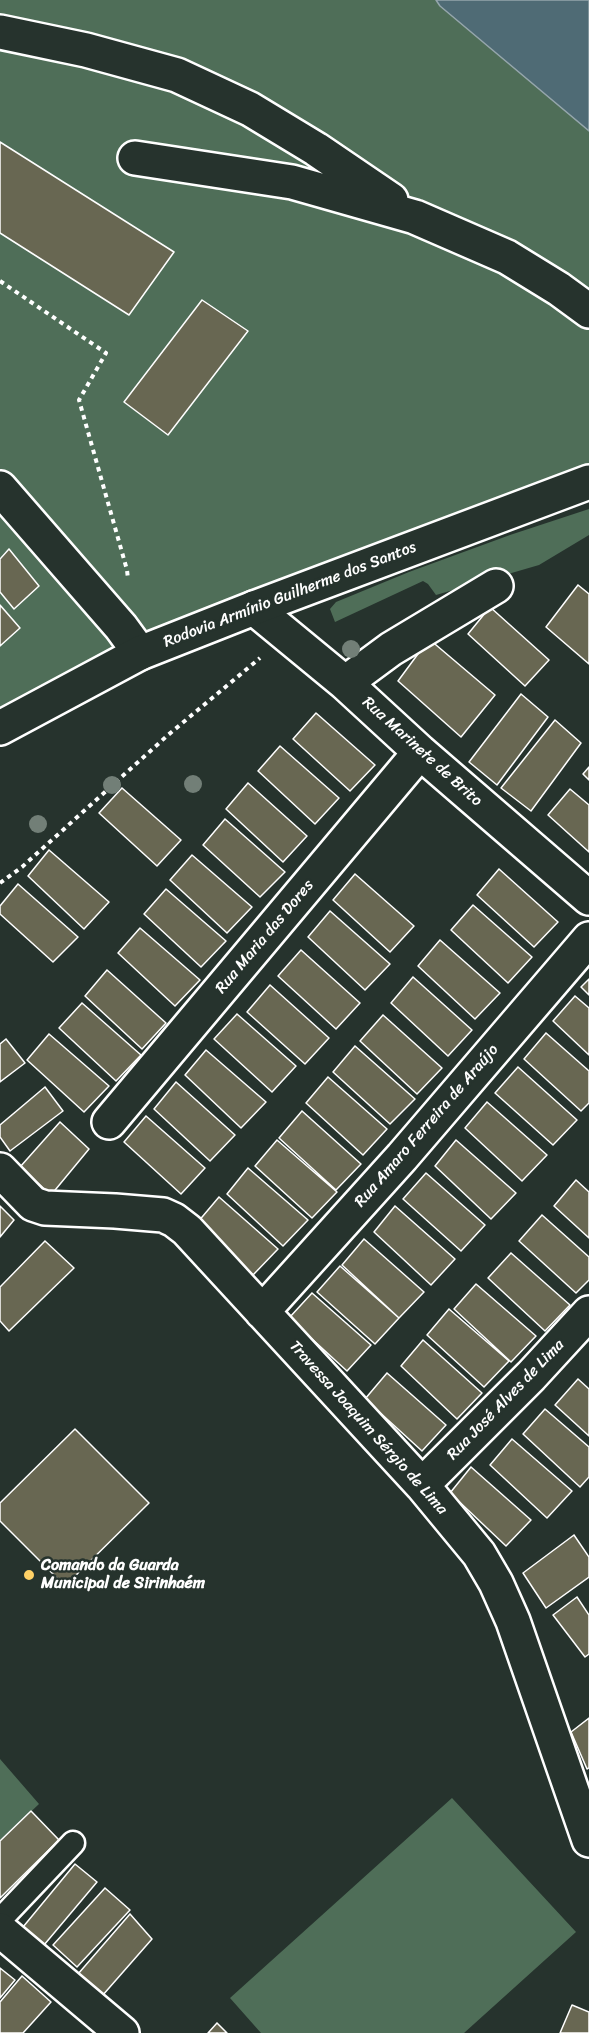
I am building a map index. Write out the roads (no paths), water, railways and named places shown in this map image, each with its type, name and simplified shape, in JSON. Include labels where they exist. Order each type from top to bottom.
[{"type":"street","points":[[0,32],[86,50],[177,75],[250,109],[316,149],[415,216]]},
{"type":"street","points":[[135,158],[292,182],[415,216],[507,257],[559,289],[589,311]]},
{"type":"street","name":"Rodovia Armínio Guilherme dos Santos","points":[[0,728],[140,653],[589,482]]},
{"type":"street","points":[[0,488],[121,627],[140,653]]},
{"type":"street","points":[[345,683],[391,649],[496,586]]},
{"type":"street","name":"Rua Marinete de Brito","points":[[254,608],[345,683],[420,752],[589,898]]},
{"type":"street","name":"Rua Maria das Dores","points":[[109,1122],[420,752]]},
{"type":"street","name":"Rua Amaro Ferreira de Araújo","points":[[262,1312],[402,1157],[589,939]]},
{"type":"street","name":"Travessa Joaquim Sérgio de Lima","points":[[0,1170],[33,1204],[45,1208],[162,1215],[174,1220],[187,1230],[422,1485],[479,1554],[496,1582],[513,1621],[589,1840]]},
{"type":"street","name":"Rua José Alves de Lima","points":[[422,1485],[531,1376],[589,1313]]},
{"type":"street","points":[[0,1930],[122,2033]]},
{"type":"lane","points":[[0,1920],[73,1843]]},
{"type":"water","points":[[436,0],[589,0],[589,131],[440,6]]},
{"type":"place","name":"Comando da Guarda Municipal de Sirinhaém","points":[[29,1575]]}]
